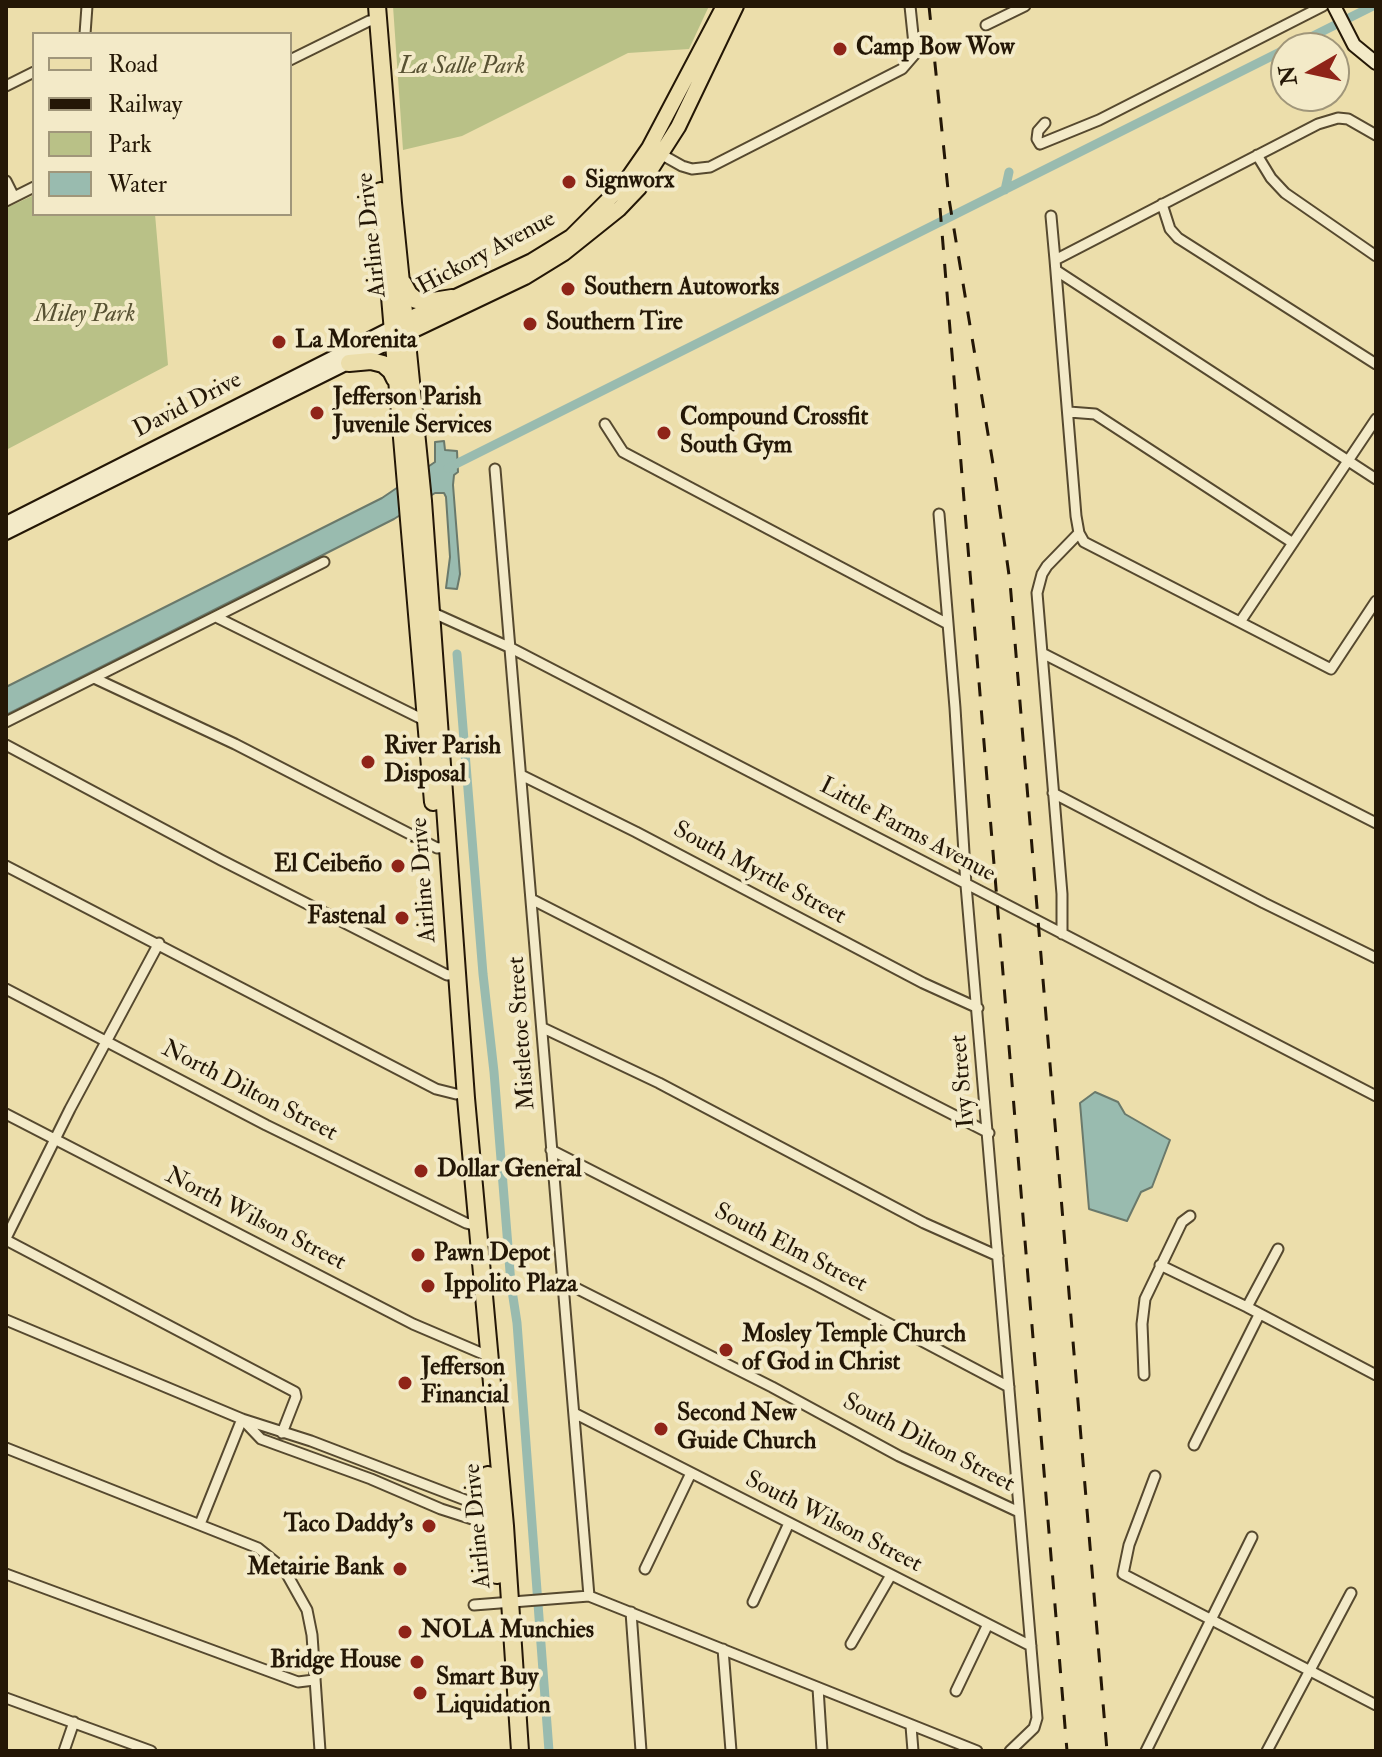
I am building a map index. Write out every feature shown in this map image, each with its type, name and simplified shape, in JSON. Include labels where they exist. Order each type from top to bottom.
[{"type":"highway","name":"Airline Drive","points":[[373,13],[401,279],[397,383],[414,482]]},
{"type":"highway","name":"Airline Drive","points":[[373,13],[416,504],[472,1225],[498,1519],[510,1603],[520,1751]]},
{"type":"highway","points":[[401,279],[416,300],[427,302],[452,298]]},
{"type":"highway","points":[[349,363],[371,361],[383,364],[397,383]]},
{"type":"highway","name":"Airline Drive","points":[[452,974],[456,1094],[472,1225]]},
{"type":"highway","name":"Airline Drive","points":[[510,1603],[510,1751]]},
{"type":"main road","points":[[655,151],[724,6]]},
{"type":"main road","points":[[655,151],[678,127],[736,6]]},
{"type":"main road","points":[[1331,7],[1354,45],[1376,63]]},
{"type":"main road","name":"Hickory Avenue","points":[[399,331],[452,298],[532,261],[571,237],[655,151]]},
{"type":"main road","name":"Hickory Avenue","points":[[399,331],[525,277],[564,253],[619,209],[639,188],[655,151]]},
{"type":"main road","name":"David Drive","points":[[6,533],[349,363],[399,331]]},
{"type":"main road","name":"David Drive","points":[[6,523],[399,331]]},
{"type":"street","points":[[85,32],[87,6]]},
{"type":"street","points":[[655,151],[692,169],[710,167],[902,69],[915,54],[910,6]]},
{"type":"street","points":[[986,25],[1025,6]]},
{"type":"street","points":[[1045,123],[1038,131],[1040,144],[1099,120],[1331,7]]},
{"type":"street","points":[[292,59],[373,13]]},
{"type":"street","points":[[6,86],[32,73]]},
{"type":"street","points":[[1055,260],[1318,124],[1346,119],[1376,135]]},
{"type":"street","points":[[1257,155],[1285,193],[1376,256]]},
{"type":"street","points":[[6,181],[10,199],[32,188]]},
{"type":"street","points":[[1162,204],[1170,229],[1178,238],[1376,364]]},
{"type":"street","points":[[1051,216],[1079,533],[1084,542],[1331,669],[1376,601]]},
{"type":"street","points":[[1057,271],[1376,479]]},
{"type":"street","points":[[1069,412],[1095,414],[1293,543]]},
{"type":"street","points":[[1240,622],[1376,419]]},
{"type":"street","points":[[605,424],[623,452],[946,623]]},
{"type":"street","name":"Mistletoe Street","points":[[495,469],[589,1596]]},
{"type":"street","name":"Ivy Street","points":[[939,514],[966,885],[1037,1718],[1034,1728],[1010,1751]]},
{"type":"street","points":[[1062,934],[1062,894],[1038,583],[1047,566],[1079,533]]},
{"type":"street","points":[[6,722],[324,562]]},
{"type":"street","name":"Little Farms Avenue","points":[[424,610],[511,648],[1376,1096]]},
{"type":"street","points":[[216,617],[432,723]]},
{"type":"street","points":[[1042,653],[1376,823]]},
{"type":"street","points":[[94,678],[235,744],[442,848]]},
{"type":"street","points":[[6,745],[221,860],[452,974]]},
{"type":"street","name":"South Myrtle Street","points":[[521,775],[923,983],[978,1008]]},
{"type":"street","points":[[1053,793],[1376,958]]},
{"type":"street","points":[[6,866],[436,1089],[456,1094]]},
{"type":"street","points":[[533,900],[989,1133]]},
{"type":"street","points":[[159,943],[6,1239],[296,1394],[282,1433]]},
{"type":"street","name":"North Dilton Street","points":[[6,989],[266,1125],[472,1225]]},
{"type":"street","points":[[543,1028],[659,1083],[924,1223],[998,1256]]},
{"type":"street","name":"North Wilson Street","points":[[6,1114],[406,1320],[483,1355]]},
{"type":"street","name":"South Elm Street","points":[[551,1150],[1009,1387]]},
{"type":"street","points":[[1144,1375],[1142,1324],[1145,1299],[1182,1222],[1190,1216]]},
{"type":"street","points":[[1247,1307],[1278,1249]]},
{"type":"street","points":[[1160,1265],[1376,1375]]},
{"type":"street","name":"South Dilton Street","points":[[562,1281],[772,1387],[899,1456],[1019,1512]]},
{"type":"street","points":[[1194,1445],[1259,1315]]},
{"type":"street","points":[[6,1320],[242,1419],[425,1484],[498,1519]]},
{"type":"street","name":"South Wilson Street","points":[[574,1413],[1031,1646]]},
{"type":"street","points":[[242,1419],[261,1439],[418,1499],[498,1519]]},
{"type":"street","points":[[200,1524],[242,1419]]},
{"type":"street","points":[[6,1448],[258,1548],[284,1569],[307,1610],[312,1635],[320,1751]]},
{"type":"street","points":[[380,1483],[386,1469]]},
{"type":"street","points":[[645,1569],[691,1473]]},
{"type":"street","points":[[1155,1476],[1129,1545],[1123,1574],[1376,1705]]},
{"type":"street","points":[[418,1499],[425,1484]]},
{"type":"street","points":[[753,1602],[789,1523]]},
{"type":"street","points":[[1146,1751],[1252,1537]]},
{"type":"street","points":[[6,1574],[298,1682],[314,1680]]},
{"type":"street","points":[[851,1644],[891,1575]]},
{"type":"street","points":[[1267,1751],[1351,1593]]},
{"type":"street","points":[[474,1605],[589,1596],[977,1751]]},
{"type":"street","points":[[631,1612],[641,1751]]},
{"type":"street","points":[[956,1691],[988,1624]]},
{"type":"street","points":[[723,1649],[731,1751]]},
{"type":"street","points":[[818,1688],[822,1751]]},
{"type":"street","points":[[6,1698],[151,1751]]},
{"type":"street","points":[[64,1751],[74,1722]]},
{"type":"street","points":[[911,1726],[913,1751]]},
{"type":"green space","name":"La Salle Park","points":[[393,6],[709,6],[689,49],[628,53],[462,136],[403,150]]},
{"type":"green space","name":"Miley Park","points":[[32,196],[32,216],[155,216],[168,365],[6,450],[6,208]]},
{"type":"water","points":[[444,441],[445,450],[457,451],[458,472],[454,475],[453,485],[460,574],[457,589],[446,588],[450,557],[446,497],[444,493],[435,493],[394,519],[6,715],[6,687],[382,498],[435,462],[435,442]]},
{"type":"water","points":[[1095,1092],[1118,1102],[1125,1114],[1170,1140],[1152,1187],[1141,1192],[1127,1221],[1089,1209],[1080,1103]]},
{"type":"waterway","points":[[1321,32],[1373,6]]},
{"type":"waterway","points":[[448,468],[1270,57]]},
{"type":"waterway","points":[[1005,190],[1009,172]]},
{"type":"waterway","points":[[457,654],[483,974],[517,1323],[549,1751]]},
{"type":"railway","points":[[929,6],[949,199],[1010,582],[1107,1751]]},
{"type":"railway","points":[[940,208],[1067,1751]]},
{"type":"place","name":"Camp Bow Wow","points":[[840,49]]},
{"type":"place","name":"Signworx","points":[[569,182]]},
{"type":"place","name":"Southern Autoworks","points":[[568,289]]},
{"type":"place","name":"Southern Tire","points":[[530,324]]},
{"type":"place","name":"La Morenita","points":[[279,342]]},
{"type":"place","name":"Jefferson Parish Juvenile Services","points":[[317,413]]},
{"type":"place","name":"Compound Crossfit South Gym","points":[[664,433]]},
{"type":"place","name":"River Parish Disposal","points":[[368,762]]},
{"type":"place","name":"El Ceibeño","points":[[398,866]]},
{"type":"place","name":"Fastenal","points":[[402,918]]},
{"type":"place","name":"Dollar General","points":[[421,1171]]},
{"type":"place","name":"Pawn Depot","points":[[418,1255]]},
{"type":"place","name":"Ippolito Plaza","points":[[428,1286]]},
{"type":"place","name":"Mosley Temple Church of God in Christ","points":[[726,1350]]},
{"type":"place","name":"Jefferson Financial","points":[[405,1383]]},
{"type":"place","name":"Second New Guide Church","points":[[661,1429]]},
{"type":"place","name":"Taco Daddy's","points":[[429,1526]]},
{"type":"place","name":"Metairie Bank","points":[[400,1569]]},
{"type":"place","name":"NOLA Munchies","points":[[405,1632]]},
{"type":"place","name":"Bridge House","points":[[417,1662]]},
{"type":"place","name":"Smart Buy Liquidation","points":[[420,1693]]}]
